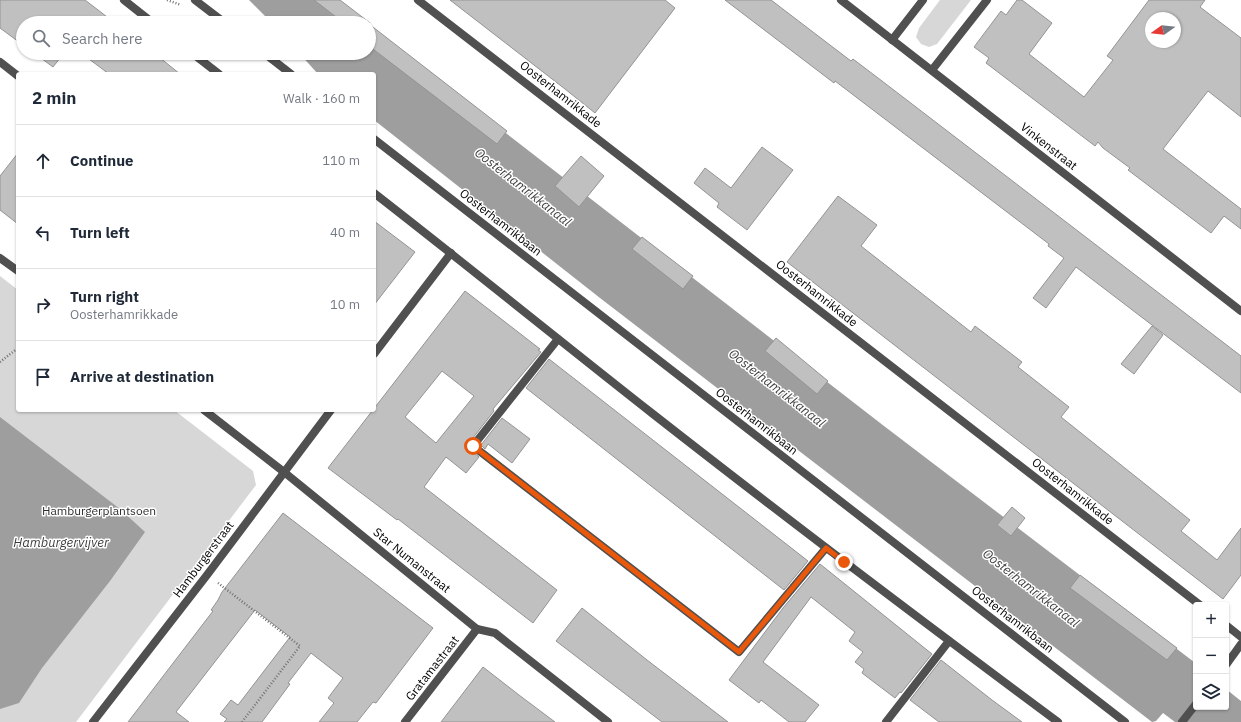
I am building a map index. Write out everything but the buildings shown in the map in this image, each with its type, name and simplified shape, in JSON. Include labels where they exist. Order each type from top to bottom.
[{"type":"street","points":[[124,0],[144,16]]},
{"type":"street","points":[[195,0],[216,16]]},
{"type":"street","name":"Oosterhamrikkade","points":[[418,0],[1196,602]]},
{"type":"street","name":"Vinkenstraat","points":[[841,0],[1241,311]]},
{"type":"street","points":[[892,40],[923,0]]},
{"type":"street","points":[[932,70],[987,0]]},
{"type":"street","points":[[201,60],[216,72]]},
{"type":"street","points":[[273,60],[288,72]]},
{"type":"street","points":[[0,62],[16,74]]},
{"type":"street","name":"Oosterhamrikbaan","points":[[376,141],[1126,722]]},
{"type":"street","points":[[376,195],[652,413],[826,548],[1058,722]]},
{"type":"street","points":[[376,351],[451,253]]},
{"type":"street","points":[[0,258],[16,270]]},
{"type":"street","points":[[558,338],[473,446],[479,451],[739,652],[826,548]]},
{"type":"street","name":"Star Numanstraat","points":[[207,412],[284,472],[477,629],[495,633],[608,722]]},
{"type":"street","name":"Hamburgerstraat","points":[[93,722],[329,412]]},
{"type":"street","points":[[1229,627],[1241,637]]},
{"type":"street","name":"Gratamastraat","points":[[405,722],[477,629]]},
{"type":"street","points":[[886,722],[949,641]]},
{"type":"street","points":[[1229,661],[1241,644]]},
{"type":"street","points":[[1182,722],[1193,708]]},
{"type":"path","points":[[0,362],[16,350]]},
{"type":"path","points":[[206,575],[300,646],[242,722]]},
{"type":"green space","points":[[940,0],[971,0],[937,44],[929,47],[921,44],[916,37],[919,28]]},
{"type":"green space","name":"Hamburgerplantsoen","points":[[0,276],[16,288],[16,412],[177,412],[253,471],[256,485],[76,722],[0,722]]},
{"type":"water","points":[[249,0],[334,0],[355,16],[265,16]]},
{"type":"water","name":"Oosterhamrikkanaal","points":[[376,32],[884,426],[1193,661],[1193,710],[1229,710],[1229,691],[1241,701],[1241,722],[1175,722],[1163,713],[1156,721],[1152,722],[600,298],[376,122],[376,72],[316,72],[305,60],[376,60]]},
{"type":"water","name":"Hamburgervijver","points":[[0,417],[120,509],[145,532],[110,581],[42,668],[19,703],[0,709]]},
{"type":"route","points":[[473,446],[739,652],[826,548],[844,562]]}]
